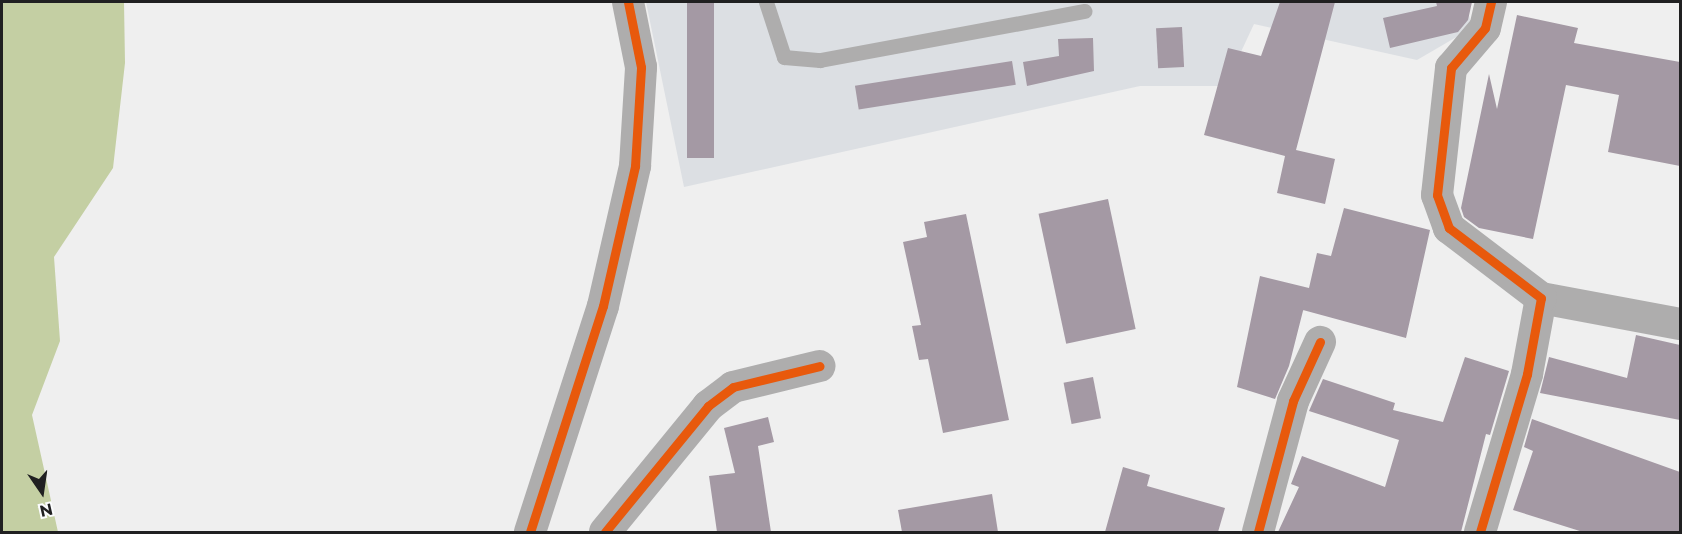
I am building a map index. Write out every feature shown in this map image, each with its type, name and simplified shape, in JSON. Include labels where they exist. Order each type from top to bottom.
[{"type":"street","points":[[530,532],[603,306],[635,166],[642,67],[628,2]]},
{"type":"street","points":[[1491,2],[1485,27],[1451,68],[1437,195],[1449,228],[1541,298],[1680,324]]},
{"type":"street","points":[[1480,532],[1527,374],[1541,298]]},
{"type":"street","points":[[1258,532],[1293,401],[1320,342]]},
{"type":"street","points":[[606,532],[708,406],[733,387],[820,366]]},
{"type":"lane","points":[[766,2],[784,57],[820,60],[1085,11]]},
{"type":"shaded area","points":[[646,2],[1466,2],[1472,28],[1417,60],[1254,24],[1225,86],[1140,86],[684,187]]},
{"type":"green space","points":[[2,2],[124,2],[125,63],[113,168],[54,257],[60,341],[32,415],[58,532],[2,532]]},
{"type":"building","points":[[687,2],[714,2],[714,158],[687,158]]},
{"type":"building","points":[[1280,2],[1335,2],[1296,150],[1335,159],[1325,204],[1277,193],[1285,156],[1204,135],[1228,48],[1261,56]]},
{"type":"building","points":[[1436,2],[1472,2],[1468,20],[1458,32],[1390,48],[1383,18],[1437,6]]},
{"type":"building","points":[[1517,15],[1578,28],[1574,43],[1680,62],[1680,166],[1608,152],[1619,95],[1566,85],[1533,239],[1479,228],[1464,217],[1461,208],[1489,74],[1497,109]]},
{"type":"building","points":[[1182,27],[1184,67],[1158,68],[1156,28]]},
{"type":"building","points":[[1093,38],[1094,71],[1027,86],[1023,62],[1059,56],[1058,39]]},
{"type":"building","points":[[1012,61],[1016,85],[859,110],[855,86]]},
{"type":"building","points":[[1108,199],[1136,329],[1066,344],[1039,214]]},
{"type":"building","points":[[1344,208],[1430,230],[1406,338],[1303,310],[1289,366],[1275,399],[1237,387],[1260,276],[1309,288],[1317,253],[1331,256]]},
{"type":"building","points":[[966,214],[1009,420],[943,433],[928,359],[919,360],[912,326],[921,325],[903,242],[927,237],[924,222]]},
{"type":"building","points":[[1636,335],[1680,345],[1680,420],[1540,393],[1549,357],[1627,378]]},
{"type":"building","points":[[1465,357],[1509,371],[1490,435],[1486,434],[1461,532],[1278,532],[1299,487],[1291,484],[1302,456],[1385,487],[1399,440],[1309,411],[1323,379],[1395,403],[1393,410],[1443,422]]},
{"type":"building","points":[[1093,377],[1101,418],[1072,424],[1064,383]]},
{"type":"building","points":[[768,417],[774,442],[758,446],[771,532],[717,532],[709,476],[735,473],[724,428]]},
{"type":"building","points":[[1532,419],[1680,472],[1680,532],[1583,532],[1513,510],[1533,451],[1524,447]]},
{"type":"building","points":[[1123,467],[1150,475],[1147,486],[1225,508],[1218,532],[1105,532]]},
{"type":"building","points":[[992,494],[998,532],[902,532],[898,510]]},
{"type":"cycle path","points":[[530,532],[603,306],[635,166],[641,67],[628,2]]},
{"type":"cycle path","points":[[1480,532],[1527,374],[1541,298],[1449,228],[1437,195],[1451,68],[1485,28],[1491,2]]},
{"type":"cycle path","points":[[1258,532],[1293,401],[1320,342]]},
{"type":"cycle path","points":[[605,532],[708,406],[733,387],[820,366]]}]
